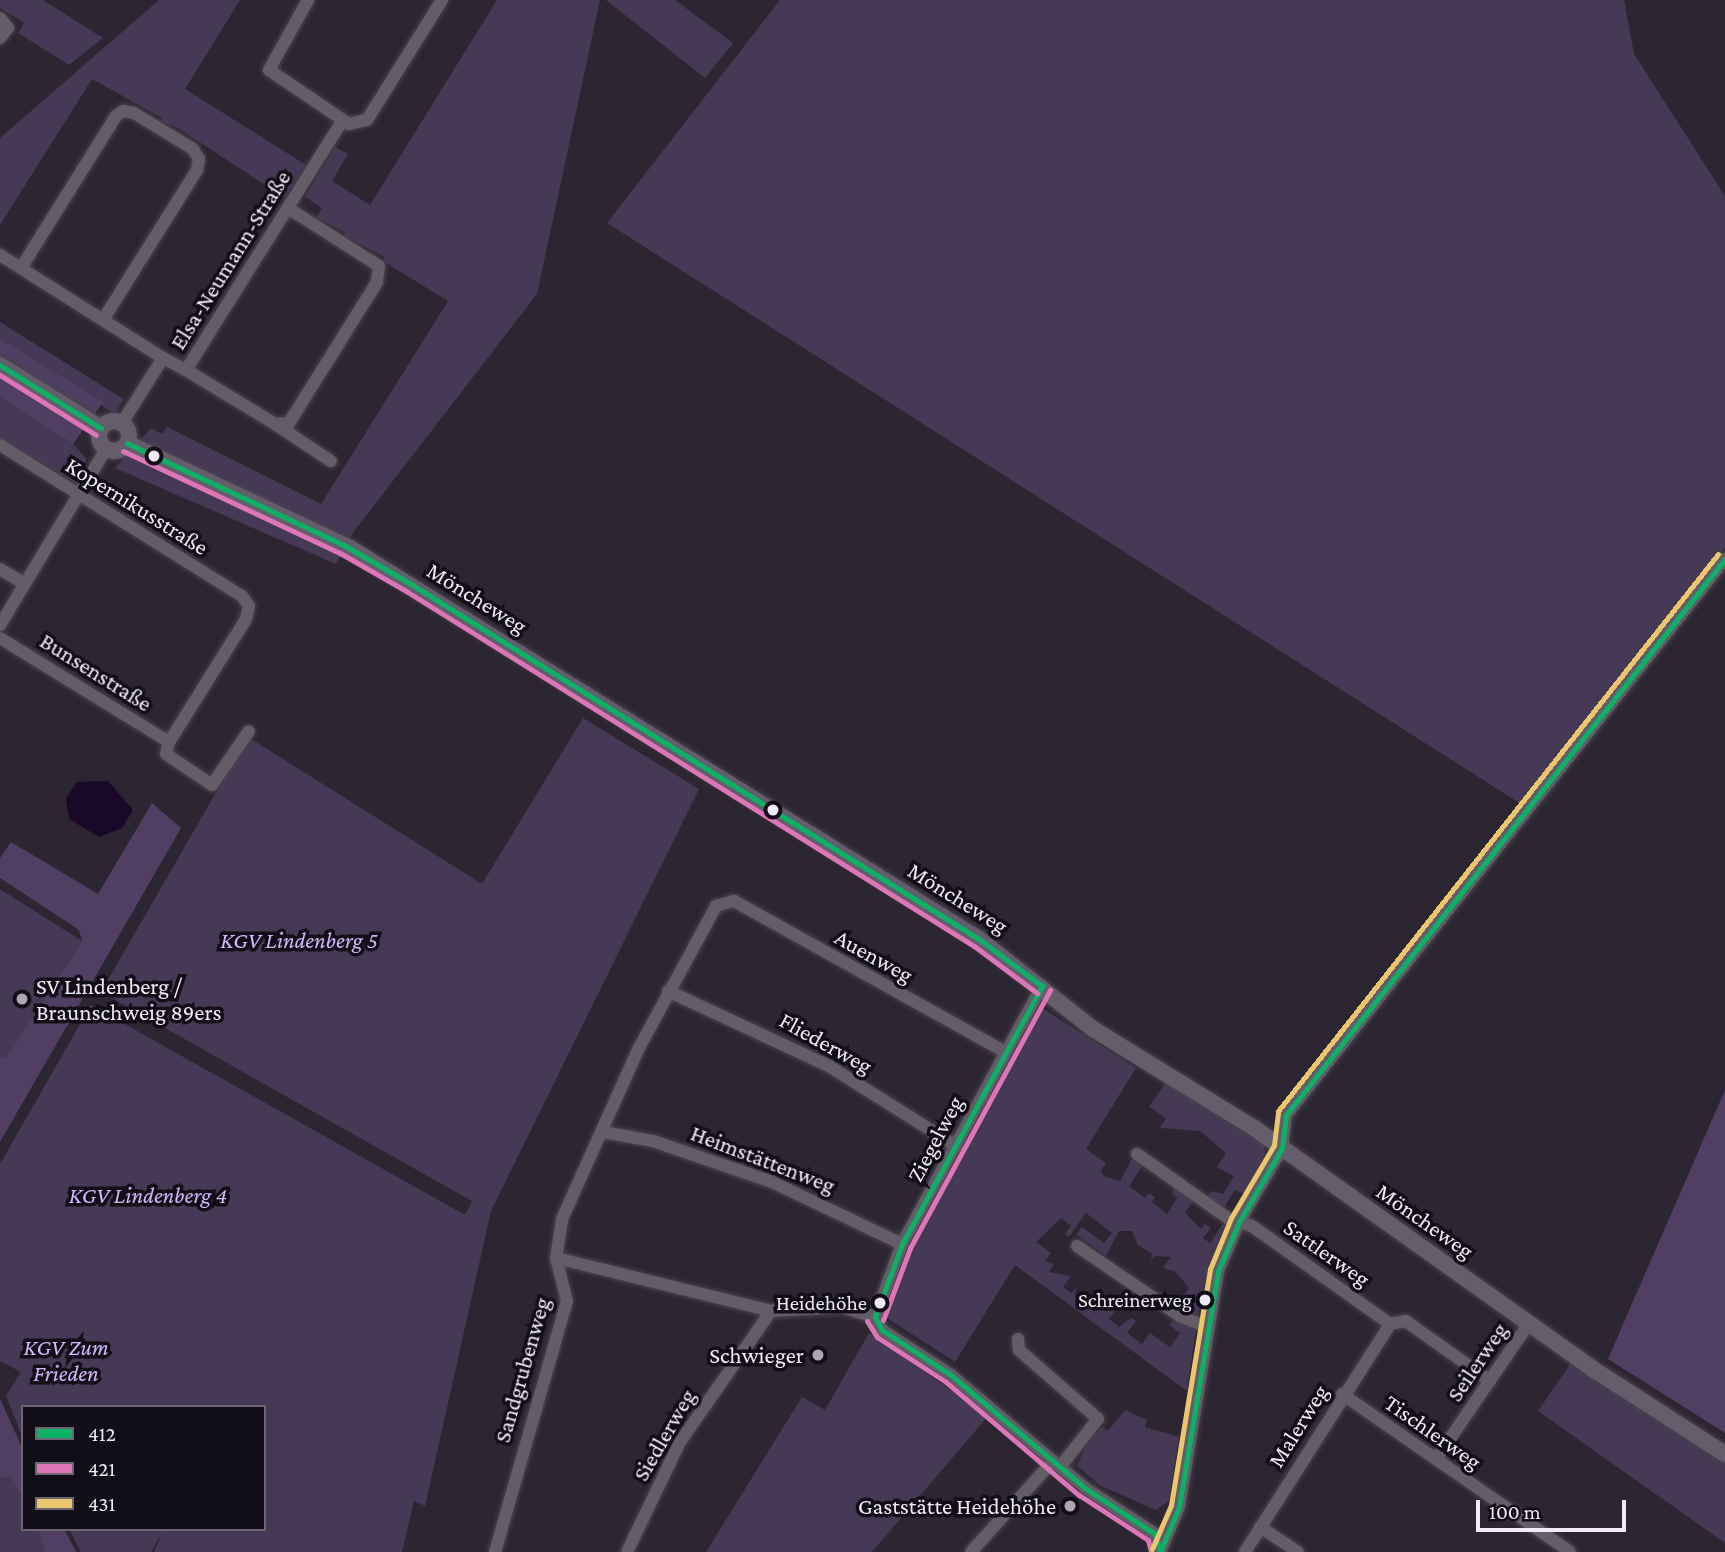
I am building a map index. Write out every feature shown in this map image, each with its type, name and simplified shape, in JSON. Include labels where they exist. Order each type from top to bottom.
[{"type":"main road","points":[[0,365],[101,428]]},
{"type":"main road","points":[[110,421],[122,423],[129,432],[127,443],[116,451],[106,449],[99,439],[101,428],[110,421]]},
{"type":"main road","name":"Möncheweg","points":[[127,443],[344,545],[411,584],[979,939],[1042,985],[1093,1029],[1282,1148],[1530,1323],[1725,1454]]},
{"type":"street","points":[[309,0],[269,70],[349,124],[367,120],[442,0]]},
{"type":"street","points":[[0,18],[8,28],[0,38]]},
{"type":"street","points":[[21,268],[116,116],[123,111],[134,113],[193,149],[199,159],[197,170],[103,320]]},
{"type":"street","name":"Elsa-Neumann-Straße","points":[[122,423],[163,358],[186,370],[343,120]]},
{"type":"street","points":[[275,424],[289,423],[377,282],[379,266],[288,208]]},
{"type":"street","points":[[0,255],[163,358]]},
{"type":"street","points":[[186,370],[331,461]]},
{"type":"street","name":"Kopernikusstraße","points":[[0,446],[242,596],[249,606],[246,618],[169,742]]},
{"type":"street","points":[[0,625],[81,496],[106,449]]},
{"type":"street","points":[[1160,1552],[1179,1507],[1218,1271],[1239,1222],[1282,1148],[1286,1115],[1302,1091],[1725,559]]},
{"type":"street","points":[[0,569],[25,584]]},
{"type":"street","name":"Bunsenstraße","points":[[0,638],[169,742],[166,754],[212,785],[249,731]]},
{"type":"street","name":"Auenweg","points":[[722,903],[734,901],[1005,1052]]},
{"type":"street","name":"Sandgrubenweg","points":[[495,1552],[564,1317],[567,1301],[556,1258],[562,1219],[668,991],[722,903]]},
{"type":"street","name":"Ziegelweg","points":[[875,1317],[902,1244],[1042,985]]},
{"type":"street","name":"Fliederweg","points":[[668,991],[829,1066],[956,1146]]},
{"type":"street","name":"Heimstättenweg","points":[[603,1132],[653,1141],[772,1182],[902,1244]]},
{"type":"street","name":"Sattlerweg","points":[[1137,1154],[1239,1222],[1252,1226],[1390,1324],[1406,1321],[1490,1381]]},
{"type":"street","points":[[1077,1246],[1180,1316],[1207,1327]]},
{"type":"street","points":[[556,1258],[771,1311],[842,1307],[875,1317],[882,1330],[951,1375],[1056,1464],[1155,1534],[1160,1552]]},
{"type":"street","name":"Siedlerweg","points":[[627,1552],[680,1442],[771,1311]]},
{"type":"street","name":"Seilerweg","points":[[1436,1459],[1530,1323]]},
{"type":"street","name":"Malerweg","points":[[1245,1552],[1342,1394],[1390,1324]]},
{"type":"street","points":[[972,1552],[1098,1419],[1019,1350],[1018,1339]]},
{"type":"street","name":"Tischlerweg","points":[[1342,1394],[1570,1552]]},
{"type":"street","points":[[1260,1527],[1298,1552]]},
{"type":"green space","points":[[0,0],[43,0],[103,38],[69,65],[18,33],[24,23],[0,8]]},
{"type":"green space","points":[[159,0],[240,0],[185,89],[306,165],[285,198],[178,128],[160,121],[162,118],[92,79],[0,225],[0,138]]},
{"type":"green space","points":[[497,0],[600,0],[537,294],[355,530],[336,564],[115,468],[151,428],[162,434],[167,427],[321,504],[448,301],[383,261],[385,257],[316,218],[322,208],[305,197],[335,147],[348,154],[332,181],[370,205]]},
{"type":"green space","points":[[606,0],[675,0],[733,43],[705,78]]},
{"type":"green space","points":[[780,0],[1624,0],[1634,54],[1725,196],[1725,548],[1521,804],[607,223]]},
{"type":"green space","points":[[0,322],[124,399],[115,414],[0,342]]},
{"type":"green space","points":[[0,397],[73,444],[86,458],[85,471],[77,484],[0,438]]},
{"type":"green space","points":[[583,718],[699,789],[491,1211],[425,1506],[414,1501],[402,1552],[154,1552],[162,1533],[151,1552],[81,1552],[70,1531],[266,1531],[266,1405],[21,1405],[21,1433],[6,1396],[21,1372],[0,1361],[0,1164],[91,1005],[465,1215],[472,1201],[101,992],[248,737],[482,884]]},
{"type":"green space","name":"SV Lindenberg / Braunschweig 89ers","points":[[0,889],[82,941],[6,1060],[0,1057]]},
{"type":"green space","points":[[1042,1008],[1136,1068],[1086,1149],[1106,1163],[1101,1171],[1104,1176],[1120,1181],[1132,1159],[1142,1166],[1129,1186],[1145,1198],[1149,1193],[1155,1197],[1152,1202],[1167,1214],[1177,1198],[1172,1194],[1175,1188],[1203,1206],[1192,1202],[1185,1213],[1201,1229],[1205,1224],[1211,1228],[1203,1238],[1210,1243],[1225,1221],[1229,1224],[1211,1264],[1198,1316],[1170,1302],[1177,1299],[1175,1293],[1183,1297],[1189,1288],[1176,1272],[1163,1268],[1171,1257],[1155,1256],[1151,1261],[1152,1254],[1138,1245],[1132,1231],[1119,1231],[1106,1256],[1076,1234],[1082,1227],[1104,1243],[1112,1233],[1086,1213],[1069,1237],[1065,1234],[1071,1226],[1061,1218],[1036,1242],[1051,1253],[1045,1261],[1054,1264],[1049,1272],[1071,1276],[1063,1287],[1071,1293],[1078,1287],[1074,1294],[1083,1298],[1084,1304],[1087,1301],[1095,1306],[1099,1301],[1108,1308],[1111,1305],[1115,1311],[1109,1319],[1119,1327],[1131,1318],[1136,1321],[1127,1333],[1142,1344],[1150,1333],[1170,1347],[1180,1333],[1169,1325],[1175,1318],[1196,1330],[1187,1391],[1015,1265],[955,1362],[887,1318],[912,1245]]},
{"type":"green space","points":[[1166,1082],[1264,1145],[1266,1154],[1244,1194],[1235,1190],[1223,1209],[1207,1198],[1211,1191],[1223,1194],[1234,1176],[1217,1167],[1226,1153],[1200,1131],[1160,1128],[1166,1118],[1149,1107]]},
{"type":"green space","points":[[869,1333],[988,1416],[872,1552],[706,1552],[802,1397],[825,1410]]},
{"type":"green space","points":[[1571,1363],[1725,1463],[1725,1543],[1538,1411]]},
{"type":"green space","points":[[0,1399],[21,1446],[21,1531],[65,1531],[76,1552],[0,1552]]},
{"type":"green space","points":[[1125,1410],[1147,1420],[1145,1427],[1179,1437],[1169,1501],[1156,1510],[1101,1486],[1077,1466],[1086,1445],[1102,1427],[1108,1431]]},
{"type":"shaded area","points":[[0,339],[103,402],[73,444],[0,397]]},
{"type":"shaded area","points":[[108,781],[133,810],[122,828],[99,837],[69,819],[66,798],[77,782]]},
{"type":"shaded area","points":[[152,803],[181,828],[0,1142],[0,1057],[6,1059],[82,941],[79,930],[0,878],[0,858],[11,842],[98,894]]},
{"type":"shaded area","points":[[1725,1090],[1725,1433],[1608,1359]]},
{"type":"shaded area","points":[[0,1399],[21,1446],[21,1494],[12,1478],[0,1477]]},
{"type":"shaded area","points":[[39,1531],[65,1531],[76,1552],[46,1552]]},
{"type":"transit line","name":"412","points":[[0,365],[101,428]]},
{"type":"transit line","name":"421","points":[[0,375],[96,435]]},
{"type":"transit line","name":"412","points":[[127,443],[344,545],[411,584],[979,939],[1042,986]]},
{"type":"transit line","name":"421","points":[[123,451],[340,553],[406,591],[974,946],[1037,993]]},
{"type":"transit line","name":"431","points":[[1152,1549],[1171,1505],[1210,1269],[1231,1218],[1274,1145],[1278,1111],[1718,554]]},
{"type":"transit line","name":"412","points":[[1160,1552],[1179,1507],[1218,1271],[1239,1222],[1282,1148],[1286,1115],[1725,559]]},
{"type":"transit line","name":"412","points":[[875,1317],[902,1244],[1042,986]]},
{"type":"transit line","name":"421","points":[[883,1320],[910,1248],[1050,990]]},
{"type":"transit line","name":"412","points":[[875,1317],[882,1330],[951,1375],[1085,1488],[1155,1534],[1160,1551]]},
{"type":"transit line","name":"421","points":[[867,1321],[877,1337],[946,1382],[1079,1495],[1148,1540],[1151,1552]]},
{"type":"place","name":"SV Lindenberg / Braunschweig 89ers","points":[[22,999]]},
{"type":"place","name":"Schreinerweg","points":[[1205,1300]]},
{"type":"place","name":"Heidehöhe","points":[[880,1303]]},
{"type":"place","name":"Schwieger","points":[[818,1355]]},
{"type":"place","name":"Gaststätte Heidehöhe","points":[[1070,1506]]},
{"type":"park label","name":"KGV Lindenberg 5","points":[[299,940]]},
{"type":"park label","name":"KGV Lindenberg 4","points":[[148,1195]]},
{"type":"park label","name":"KGV Zum Frieden","points":[[66,1360]]}]
